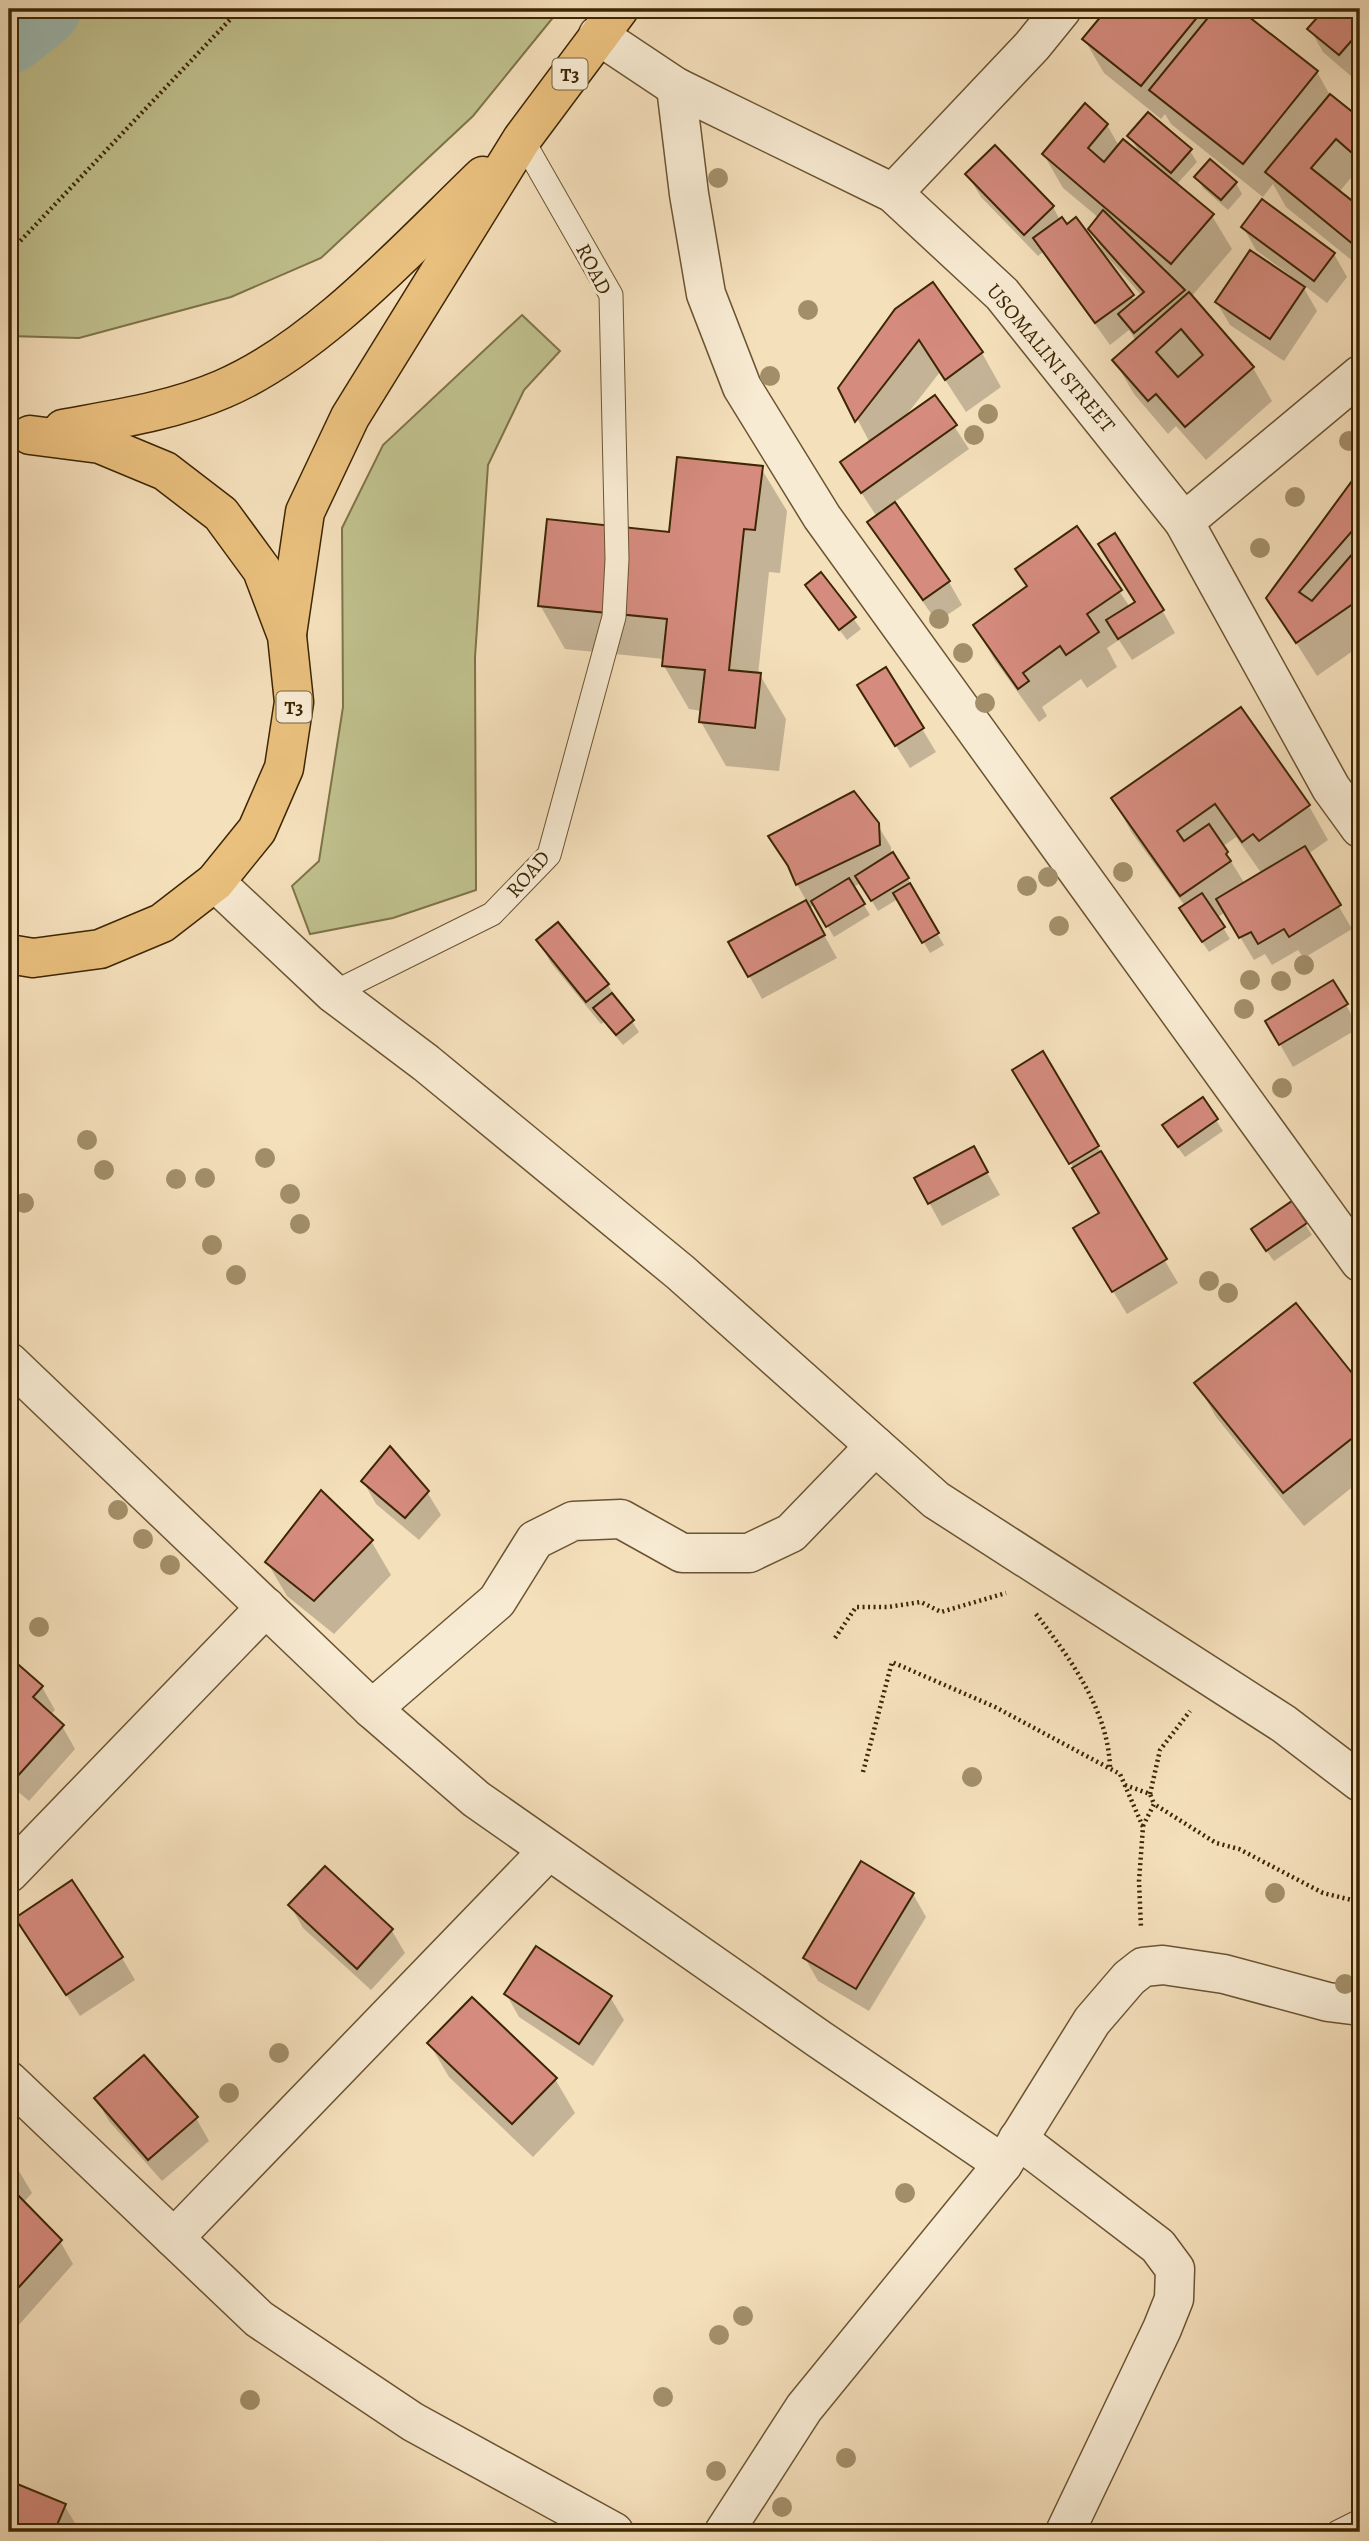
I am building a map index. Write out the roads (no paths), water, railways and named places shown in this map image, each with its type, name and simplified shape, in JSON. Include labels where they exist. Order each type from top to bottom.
[{"type":"highway","name":"T3","points":[[287,636],[305,512],[350,417],[522,139],[608,22]]},
{"type":"highway","name":"T3","points":[[20,436],[166,410],[225,389],[286,354],[351,301],[522,139]]},
{"type":"highway","name":"T3","points":[[17,958],[100,949],[162,923],[215,882],[257,830],[284,768],[295,702],[287,636],[262,570],[221,514],[165,471],[100,444],[20,436]]},
{"type":"street","points":[[893,193],[1032,46],[1062,9]]},
{"type":"street","name":"USOMALINI STREET","points":[[608,22],[676,88],[893,193],[1002,294],[1184,522],[1331,788],[1360,828]]},
{"type":"street","points":[[676,88],[689,194],[706,294],[741,387],[822,517],[1360,1262]]},
{"type":"street","points":[[1184,522],[1360,375]]},
{"type":"street","points":[[215,882],[333,993],[426,1063],[680,1272],[936,1500],[1283,1724],[1360,1782]]},
{"type":"street","points":[[9,1362],[372,1709],[476,1799],[548,1851],[1158,2246],[1175,2269],[1174,2299],[1065,2532]]},
{"type":"street","points":[[372,1709],[497,1601],[535,1540],[573,1521],[621,1519],[682,1553],[749,1553],[791,1533],[875,1446]]},
{"type":"street","points":[[9,1874],[266,1607]]},
{"type":"street","points":[[174,2238],[548,1851]]},
{"type":"street","points":[[724,2532],[804,2408],[1011,2151],[1092,2021],[1129,1978],[1143,1967],[1163,1965],[1224,1974],[1328,2002],[1360,2006]]},
{"type":"street","points":[[9,2081],[259,2319],[413,2422],[614,2532]]},
{"type":"lane","name":"ROAD","points":[[333,993],[492,914],[550,855],[614,618],[617,559],[611,295],[522,139]]},
{"type":"lane","points":[[1338,2532],[1360,2521]]},
{"type":"waterway","points":[[9,37],[44,9]]}]
